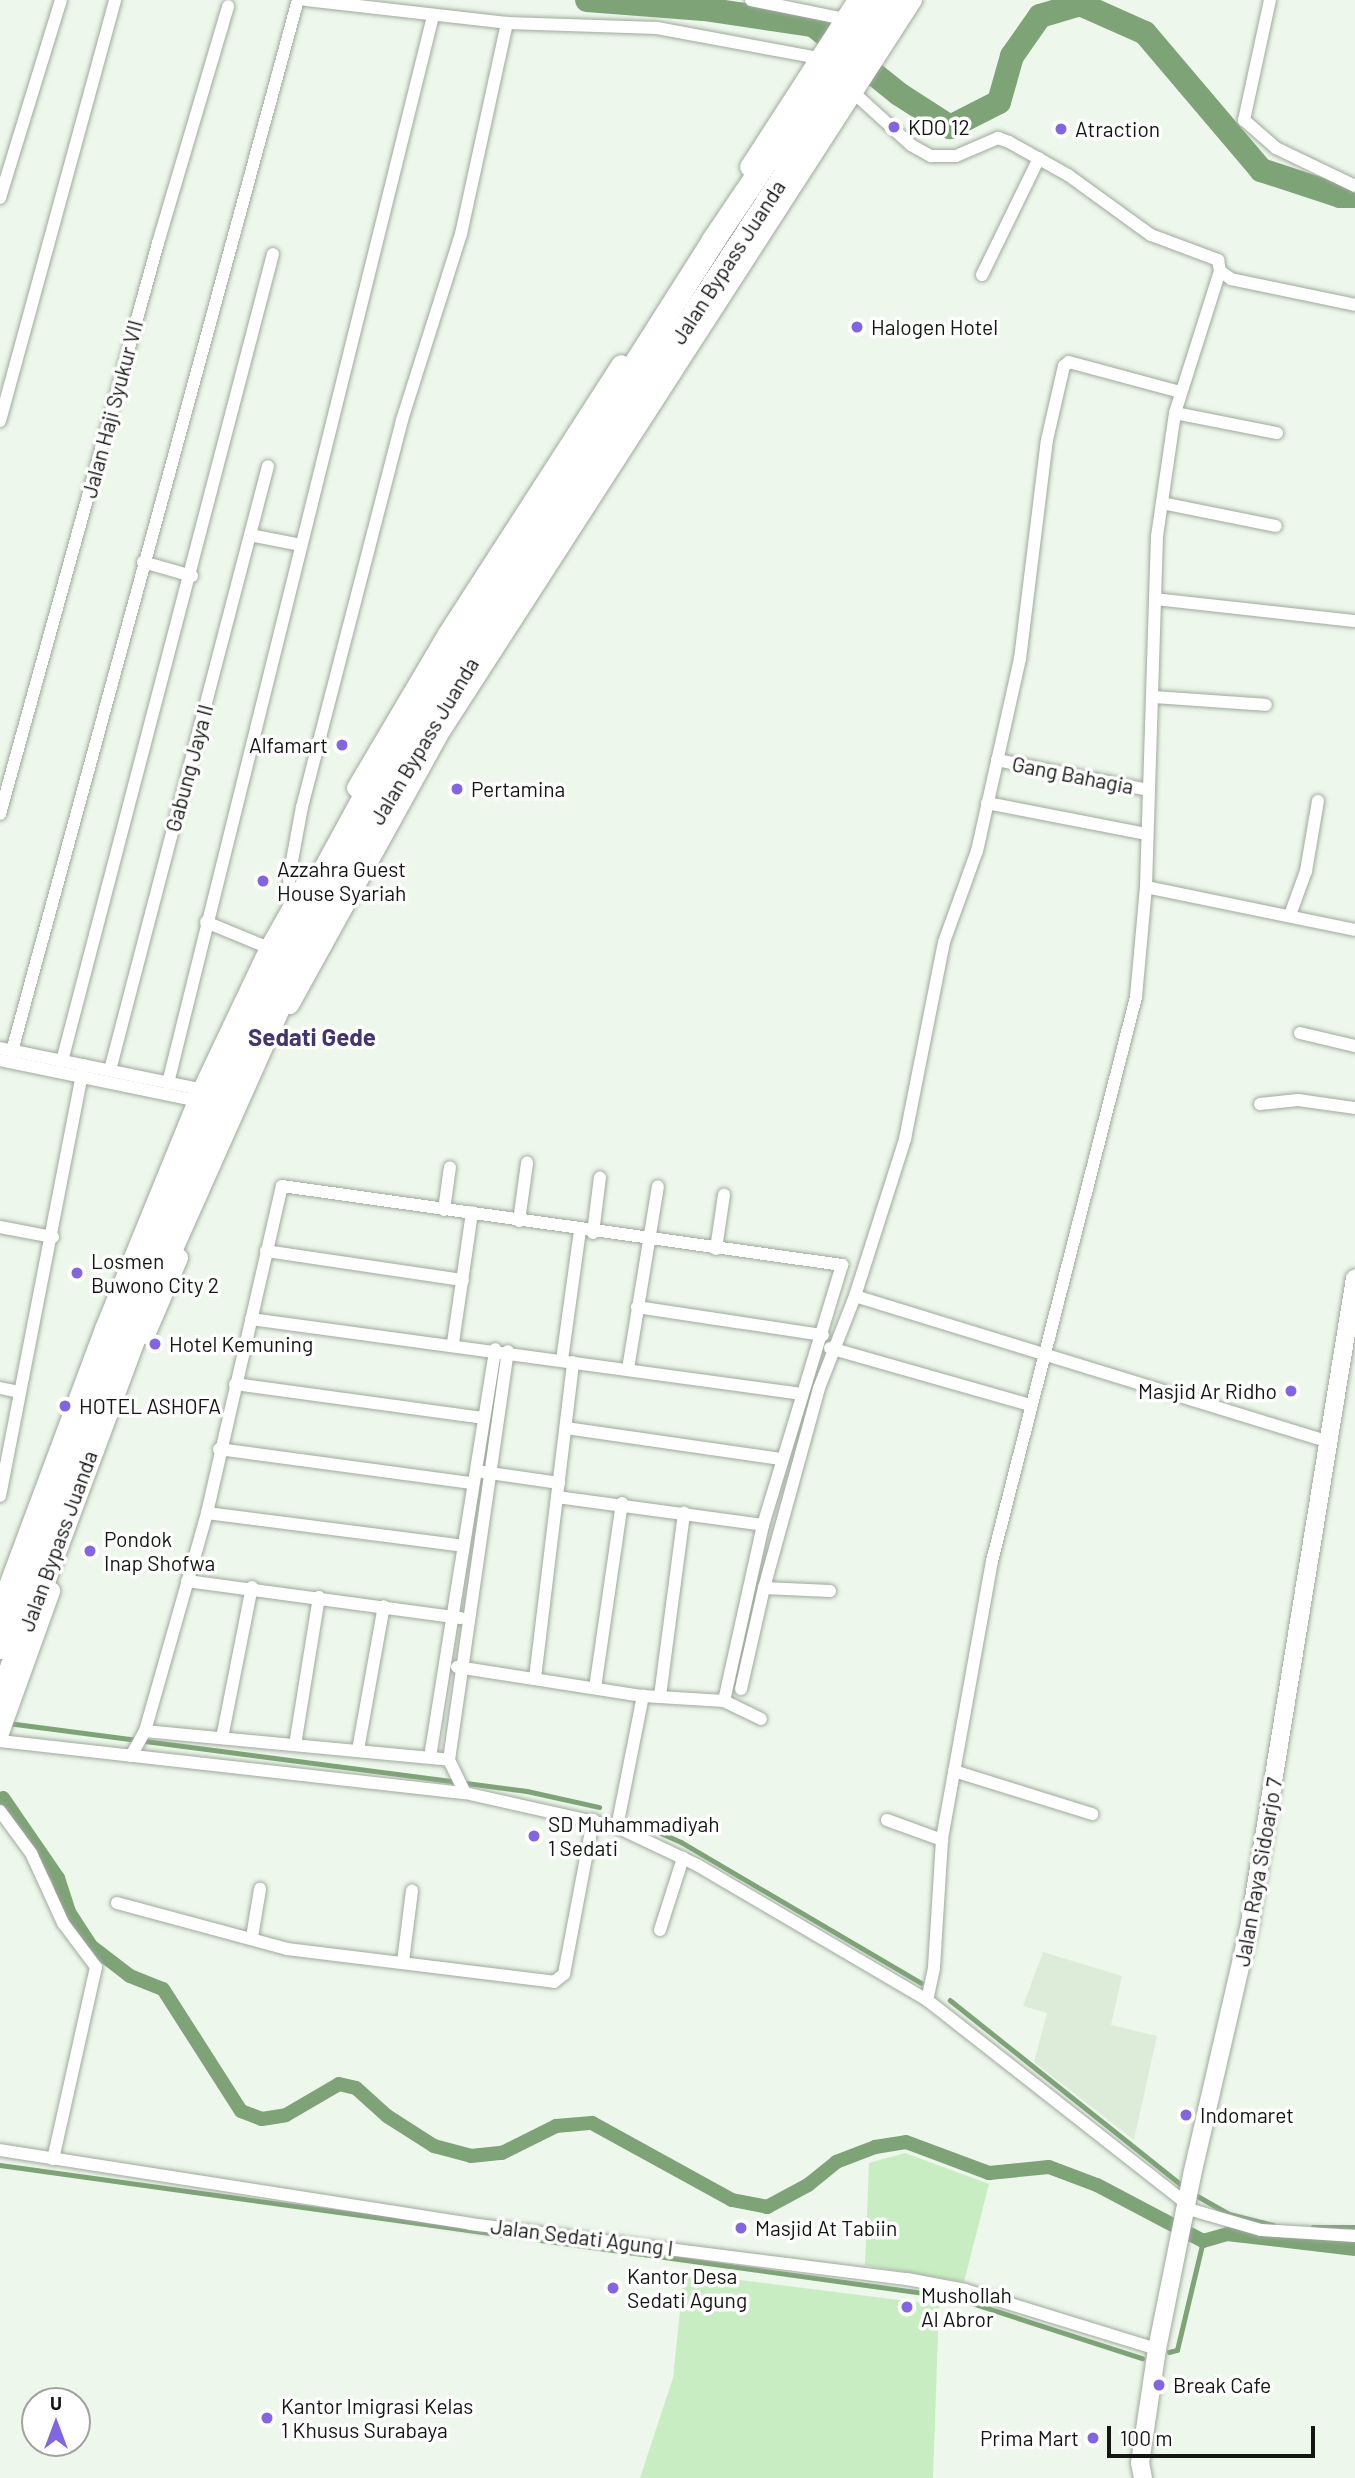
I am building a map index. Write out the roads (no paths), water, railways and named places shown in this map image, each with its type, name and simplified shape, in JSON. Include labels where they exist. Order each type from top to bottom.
[{"type":"highway","name":"Jalan Bypass Juanda","points":[[515,571],[605,461],[760,225],[838,73],[845,26],[876,0]]},
{"type":"highway","name":"Jalan Bypass Juanda","points":[[2,1723],[63,1455],[145,1244],[213,1096],[298,963],[515,571],[584,433],[733,202],[838,73],[870,57],[899,0]]},
{"type":"highway","name":"Jalan Bypass Juanda","points":[[0,1647],[49,1518],[85,1482],[147,1317],[223,1141],[213,1096]]},
{"type":"street","points":[[0,198],[61,0]]},
{"type":"street","points":[[0,421],[115,0]]},
{"type":"street","points":[[213,1096],[110,1070],[83,1071],[62,1061],[6,1049],[218,302],[298,0]]},
{"type":"street","points":[[306,0],[507,23],[657,28],[838,73],[911,145],[931,156],[956,156],[998,138],[1039,158],[1151,235],[1218,260],[1220,271],[1175,413],[1162,503],[1155,599],[1146,887],[1135,1006],[1030,1405],[992,1561],[942,1840],[934,1968],[927,2000]]},
{"type":"street","points":[[751,0],[845,26],[857,0]]},
{"type":"street","points":[[870,57],[913,0]]},
{"type":"street","points":[[1270,0],[1244,120],[1276,148],[1355,186]]},
{"type":"street","name":"Jalan Haji Syukur VII","points":[[0,814],[158,243],[228,6]]},
{"type":"street","points":[[168,1083],[433,16]]},
{"type":"street","points":[[297,901],[290,892],[289,877],[302,807],[402,420],[461,234],[507,23]]},
{"type":"street","points":[[982,275],[1039,158]]},
{"type":"street","points":[[62,1061],[192,576],[273,254]]},
{"type":"street","points":[[1220,271],[1244,282],[1355,305]]},
{"type":"street","points":[[741,1689],[764,1588],[819,1388],[855,1296],[905,1139],[944,942],[977,851],[1020,659],[1047,440],[1064,366],[1069,362],[1180,393]]},
{"type":"street","points":[[1175,413],[1277,433]]},
{"type":"street","name":"Gabung Jaya II","points":[[110,1070],[268,466]]},
{"type":"street","points":[[1162,503],[1276,526]]},
{"type":"street","points":[[250,535],[301,545]]},
{"type":"street","points":[[143,562],[192,576]]},
{"type":"street","points":[[213,1096],[268,948],[297,901],[363,774],[515,571]]},
{"type":"street","points":[[223,1141],[287,1010],[442,730],[515,571]]},
{"type":"street","points":[[1155,599],[1355,621]]},
{"type":"street","points":[[1153,697],[1266,705]]},
{"type":"street","name":"Gang Bahagia","points":[[997,760],[1149,790]]},
{"type":"street","points":[[1290,915],[1306,871],[1318,801]]},
{"type":"street","points":[[987,803],[1147,834]]},
{"type":"street","points":[[1146,887],[1355,930]]},
{"type":"street","points":[[206,922],[268,948]]},
{"type":"street","points":[[1300,1034],[1355,1046]]},
{"type":"street","points":[[0,1060],[83,1071],[213,1096]]},
{"type":"street","points":[[0,1496],[19,1392],[53,1237],[83,1071]]},
{"type":"street","points":[[1260,1104],[1298,1100],[1355,1108]]},
{"type":"street","points":[[519,1221],[527,1163]]},
{"type":"street","points":[[444,1210],[450,1167]]},
{"type":"street","points":[[535,1678],[566,1428],[568,1361],[587,1231],[600,1177]]},
{"type":"street","points":[[628,1369],[658,1185]]},
{"type":"street","points":[[138,1743],[207,1513],[219,1449],[282,1186],[649,1240],[842,1265],[822,1340],[781,1459],[763,1525],[724,1701]]},
{"type":"street","points":[[716,1249],[724,1195]]},
{"type":"street","points":[[453,1343],[472,1212]]},
{"type":"street","points":[[0,1227],[53,1237]]},
{"type":"street","points":[[266,1251],[463,1280]]},
{"type":"street","name":"Jalan Raya Sidoarjo 7","points":[[1127,2478],[1142,2470],[1157,2349],[1185,2206],[1250,1923],[1355,1278]]},
{"type":"street","points":[[855,1296],[1045,1351],[1185,1400],[1329,1442]]},
{"type":"street","points":[[637,1307],[822,1340],[836,1350],[1030,1405]]},
{"type":"street","points":[[251,1319],[453,1343],[802,1394]]},
{"type":"street","points":[[430,1757],[495,1349]]},
{"type":"street","points":[[464,1789],[452,1764],[489,1473],[508,1351]]},
{"type":"street","points":[[235,1384],[483,1418]]},
{"type":"street","points":[[0,1388],[19,1392]]},
{"type":"street","points":[[566,1428],[781,1459]]},
{"type":"street","points":[[219,1449],[474,1476],[489,1473],[559,1483]]},
{"type":"street","points":[[85,1482],[2,1723],[464,1789],[617,1827],[683,1858],[927,2000],[1185,2206],[1261,2230],[1355,2235]]},
{"type":"street","points":[[557,1497],[622,1503],[763,1525]]},
{"type":"street","points":[[595,1688],[622,1503]]},
{"type":"street","points":[[207,1513],[463,1546]]},
{"type":"street","points":[[660,1696],[684,1513]]},
{"type":"street","points":[[0,1607],[49,1518]]},
{"type":"street","points":[[187,1581],[252,1587],[471,1619]]},
{"type":"street","points":[[222,1738],[252,1587]]},
{"type":"street","points":[[764,1588],[830,1591]]},
{"type":"street","points":[[295,1745],[319,1597]]},
{"type":"street","points":[[358,1751],[384,1606]]},
{"type":"street","points":[[446,1665],[643,1696],[724,1701],[761,1719]]},
{"type":"street","points":[[617,1827],[643,1696]]},
{"type":"street","points":[[138,1743],[222,1738],[430,1757],[452,1764]]},
{"type":"street","points":[[954,1772],[1092,1814]]},
{"type":"street","points":[[0,1811],[31,1853],[63,1923],[96,1967],[53,2158]]},
{"type":"street","points":[[117,1903],[252,1937],[287,1949],[558,1980],[564,1973],[593,1820]]},
{"type":"street","points":[[887,1820],[942,1840]]},
{"type":"street","points":[[660,1930],[683,1858]]},
{"type":"street","points":[[252,1937],[260,1889]]},
{"type":"street","points":[[403,1962],[412,1891]]},
{"type":"street","name":"Jalan Sedati Agung I","points":[[0,2150],[470,2224],[907,2279],[965,2290],[1157,2349]]},
{"type":"waterway","points":[[587,0],[704,9],[813,25],[899,94],[950,127],[999,102],[1012,56],[1040,16],[1080,4],[1145,33],[1261,170],[1340,196],[1355,196]]},
{"type":"waterway","points":[[8,1723],[527,1791],[599,1807]]},
{"type":"waterway","points":[[3,1798],[58,1878],[69,1912],[91,1946],[130,1976],[163,1989],[241,2111],[262,2119],[286,2115],[339,2084],[356,2088],[387,2116],[434,2146],[471,2156],[502,2153],[556,2126],[592,2123],[732,2200],[767,2207],[808,2185],[836,2162],[875,2147],[906,2142],[989,2173],[1049,2167],[1097,2185],[1203,2241],[1227,2234],[1355,2249]]},
{"type":"waterway","points":[[631,1820],[681,1842],[921,1983]]},
{"type":"waterway","points":[[950,2000],[1184,2187]]},
{"type":"waterway","points":[[0,2165],[953,2297],[1142,2358]]},
{"type":"waterway","points":[[1194,2194],[1229,2214],[1273,2225]]},
{"type":"waterway","points":[[1313,2227],[1355,2227]]},
{"type":"waterway","points":[[1169,2352],[1177,2350],[1203,2241]]},
{"type":"place","name":"KDO 12","points":[[894,127]]},
{"type":"place","name":"Atraction","points":[[1061,129]]},
{"type":"place","name":"Halogen Hotel","points":[[857,327]]},
{"type":"place","name":"Alfamart","points":[[342,745]]},
{"type":"place","name":"Pertamina","points":[[457,789]]},
{"type":"place","name":"Azzahra Guest House Syariah","points":[[263,881]]},
{"type":"place","name":"Losmen Buwono City 2","points":[[77,1273]]},
{"type":"place","name":"Hotel Kemuning","points":[[155,1344]]},
{"type":"place","name":"Masjid Ar Ridho","points":[[1291,1391]]},
{"type":"place","name":"HOTEL ASHOFA","points":[[65,1406]]},
{"type":"place","name":"Pondok Inap Shofwa","points":[[90,1551]]},
{"type":"place","name":"SD Muhammadiyah 1 Sedati","points":[[534,1836]]},
{"type":"place","name":"Indomaret","points":[[1186,2115]]},
{"type":"place","name":"Masjid At Tabiin","points":[[741,2228]]},
{"type":"place","name":"Kantor Desa Sedati Agung","points":[[613,2288]]},
{"type":"place","name":"Mushollah Al Abror","points":[[907,2307]]},
{"type":"place","name":"Break Cafe","points":[[1159,2385]]},
{"type":"place","name":"Kantor Imigrasi Kelas 1 Khusus Surabaya","points":[[267,2418]]},
{"type":"place","name":"Prima Mart","points":[[1093,2438]]},
{"type":"district","name":"Sedati Gede","points":[[312,1037]]}]
